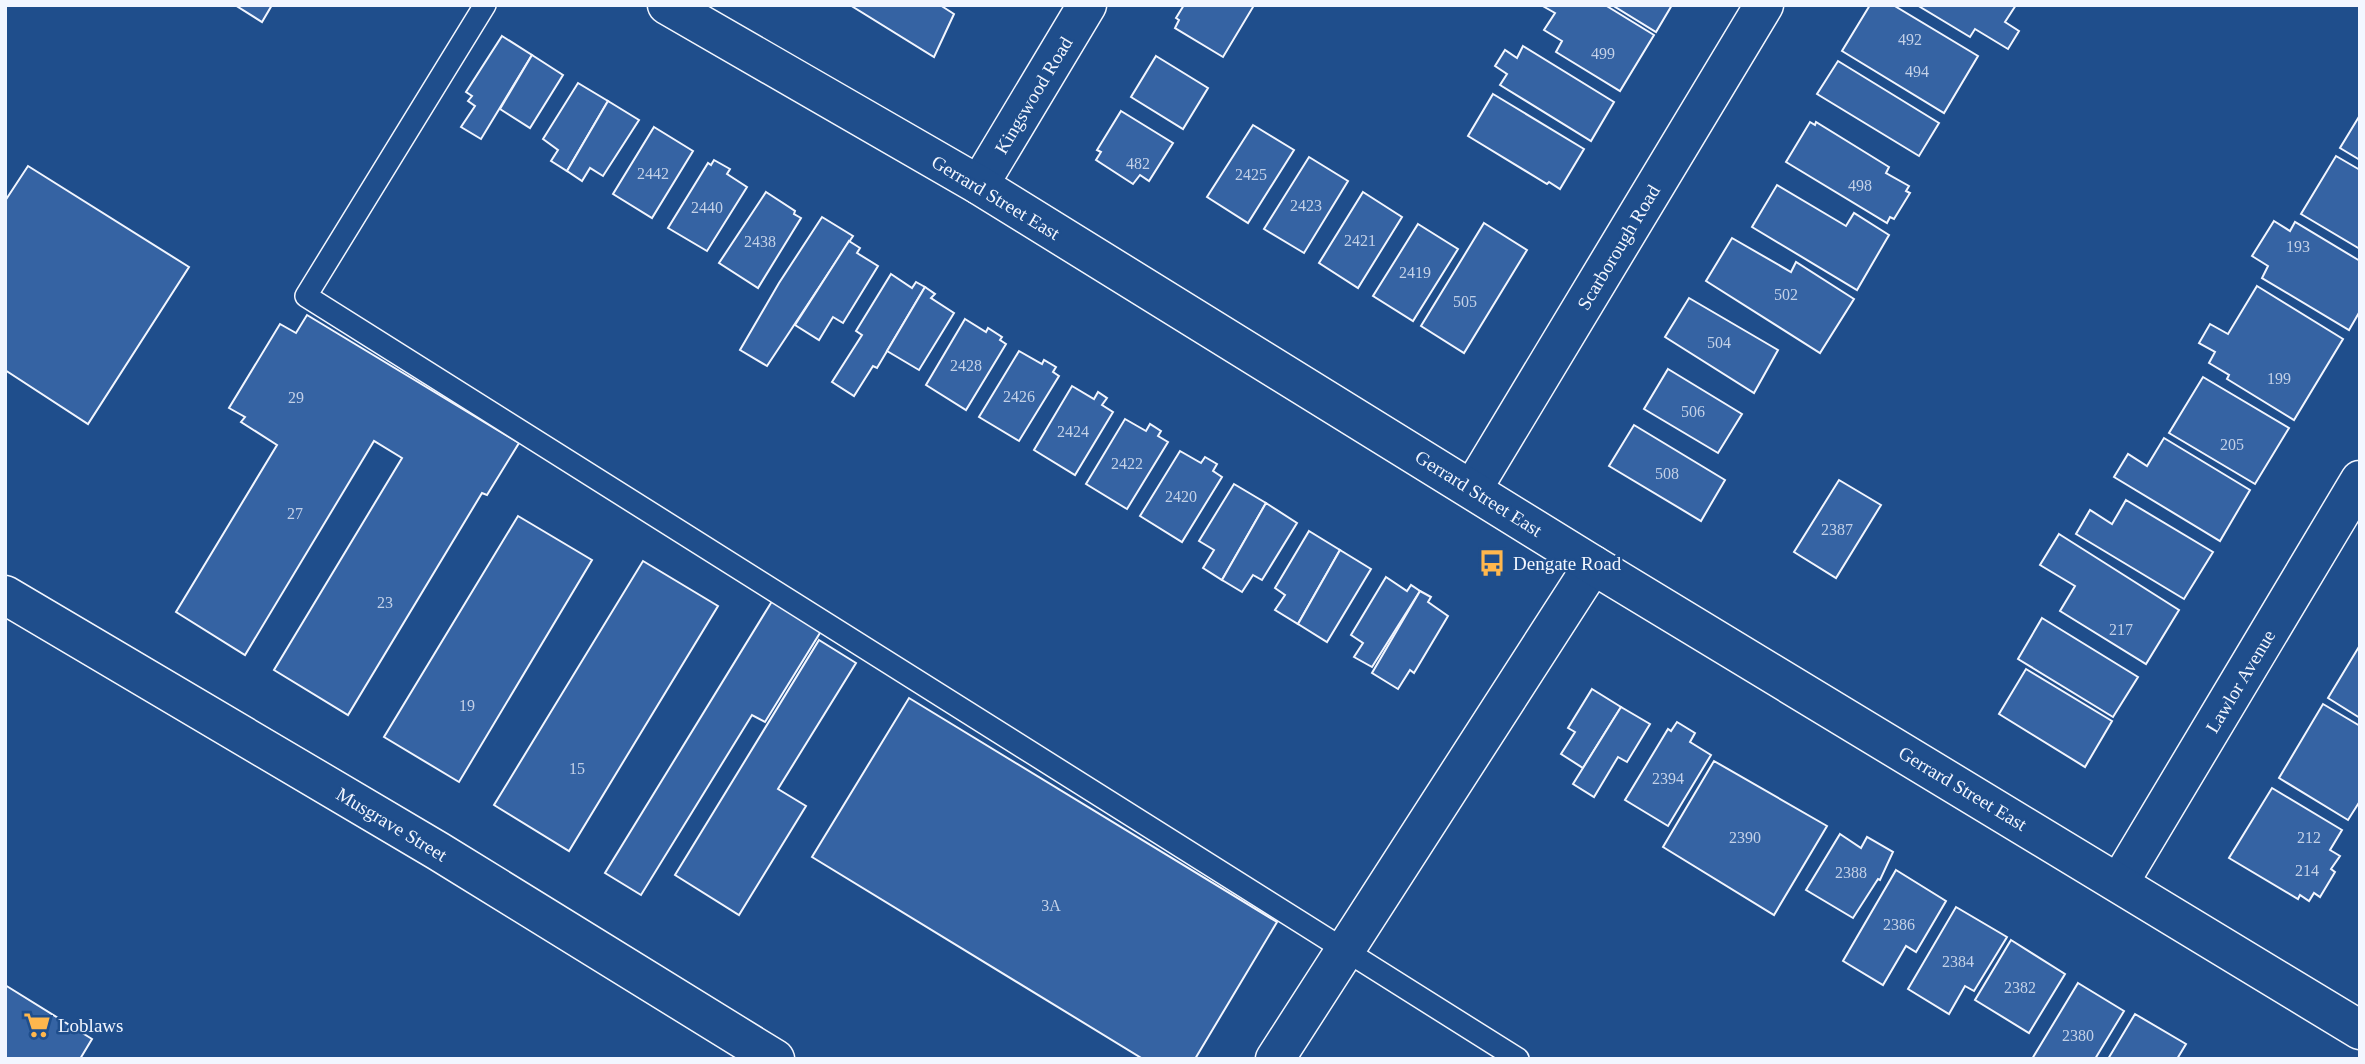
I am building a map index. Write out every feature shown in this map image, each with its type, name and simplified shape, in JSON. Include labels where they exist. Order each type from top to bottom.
[{"type":"street","name":"Gerrard Street East","points":[[667,5],[979,185],[1473,488],[1593,565],[2360,1030]]},
{"type":"street","name":"Kingswood Road","points":[[979,185],[1087,5]]},
{"type":"street","name":"Scarborough Road","points":[[1473,488],[1764,5]]},
{"type":"street","name":"Lawlor Avenue","points":[[2119,883],[2360,480]]},
{"type":"street","points":[[1275,1059],[1593,565]]},
{"type":"street","name":"Musgrave Street","points":[[5,595],[438,851],[775,1059]]},
{"type":"lane","points":[[485,5],[306,296],[1518,1059]]},
{"type":"building","points":[[235,5],[272,5],[262,22]]},
{"type":"building","points":[[850,5],[940,5],[954,14],[934,57]]},
{"type":"building","points":[[1184,5],[1253,7],[1223,57],[1175,28],[1179,20],[1176,18]]},
{"type":"building","points":[[1541,5],[1605,5],[1654,35],[1620,91],[1556,52],[1562,41],[1544,30],[1555,13]]},
{"type":"building","points":[[1612,5],[1672,5],[1656,32]]},
{"type":"building","points":[[1870,5],[1893,5],[1978,56],[1944,113],[1842,51]]},
{"type":"building","points":[[1917,5],[2016,5],[2005,22],[2019,31],[2008,49],[1975,29],[1970,37]]},
{"type":"building","points":[[502,36],[532,55],[481,139],[461,127],[475,106],[468,101],[472,96],[466,92]]},
{"type":"building","points":[[1523,46],[1614,102],[1591,141],[1500,85],[1507,74],[1495,66],[1505,50],[1517,58]]},
{"type":"building","points":[[532,55],[563,75],[530,128],[500,109]]},
{"type":"building","points":[[1156,56],[1208,88],[1183,129],[1131,97]]},
{"type":"building","points":[[1838,61],[1939,123],[1919,156],[1817,94]]},
{"type":"building","points":[[578,83],[608,101],[567,171],[551,161],[558,150],[543,139]]},
{"type":"building","points":[[1493,94],[1584,149],[1560,189],[1549,182],[1547,184],[1468,136]]},
{"type":"building","points":[[608,101],[639,120],[603,176],[590,168],[582,181],[567,171]]},
{"type":"building","points":[[1121,111],[1173,143],[1149,181],[1140,175],[1133,184],[1096,160],[1101,152],[1097,150]]},
{"type":"building","points":[[2360,115],[2360,160],[2340,148]]},
{"type":"building","points":[[1810,122],[1815,125],[1816,122],[1889,167],[1886,173],[1909,186],[1906,191],[1910,193],[1894,219],[1890,217],[1887,223],[1786,162]]},
{"type":"building","points":[[1253,125],[1294,150],[1248,223],[1207,197]]},
{"type":"building","points":[[654,127],[693,151],[652,218],[613,194]]},
{"type":"building","points":[[2336,156],[2360,170],[2360,249],[2301,214]]},
{"type":"building","points":[[1309,157],[1348,181],[1304,253],[1264,229]]},
{"type":"building","points":[[714,160],[730,169],[727,174],[747,187],[707,251],[668,228],[708,163],[711,165]]},
{"type":"building","points":[[28,166],[189,267],[88,424],[5,370],[5,201]]},
{"type":"building","points":[[1777,185],[1846,226],[1854,213],[1889,235],[1857,290],[1752,227]]},
{"type":"building","points":[[766,192],[801,218],[758,288],[719,263]]},
{"type":"building","points":[[1363,192],[1402,217],[1358,288],[1319,263]]},
{"type":"building","points":[[822,217],[853,236],[767,366],[740,350]]},
{"type":"building","points":[[2274,221],[2290,231],[2295,222],[2360,261],[2360,311],[2349,330],[2262,278],[2268,266],[2252,256]]},
{"type":"building","points":[[1484,223],[1527,250],[1464,353],[1421,326]]},
{"type":"building","points":[[1418,224],[1458,249],[1413,321],[1373,296]]},
{"type":"building","points":[[1732,238],[1791,272],[1796,262],[1854,299],[1820,353],[1706,281]]},
{"type":"building","points":[[849,241],[860,248],[857,253],[878,266],[843,323],[833,317],[819,340],[795,325]]},
{"type":"building","points":[[891,274],[912,288],[916,282],[925,287],[877,368],[873,366],[854,396],[832,382],[862,335],[856,331]]},
{"type":"building","points":[[2257,286],[2343,339],[2294,420],[2227,379],[2229,375],[2209,363],[2215,352],[2199,343],[2210,324],[2228,334]]},
{"type":"building","points":[[925,287],[935,294],[931,298],[954,313],[919,370],[887,351]]},
{"type":"building","points":[[1689,298],[1778,350],[1754,393],[1665,337]]},
{"type":"building","points":[[307,315],[519,443],[487,495],[482,493],[348,715],[274,670],[402,458],[374,441],[245,655],[176,612],[277,445],[241,422],[245,417],[229,408],[280,324],[296,333]]},
{"type":"building","points":[[965,319],[986,332],[988,328],[1002,337],[1000,340],[1006,344],[966,410],[926,385]]},
{"type":"building","points":[[1019,351],[1042,364],[1044,360],[1056,367],[1053,372],[1059,376],[1019,441],[979,417]]},
{"type":"building","points":[[1668,369],[1742,414],[1718,453],[1644,409]]},
{"type":"building","points":[[2203,377],[2289,428],[2255,484],[2169,433]]},
{"type":"building","points":[[1072,386],[1094,399],[1098,392],[1107,398],[1102,405],[1113,412],[1075,475],[1034,450]]},
{"type":"building","points":[[1125,419],[1146,431],[1150,424],[1161,431],[1158,436],[1168,442],[1127,509],[1086,484]]},
{"type":"building","points":[[1634,425],[1725,480],[1701,521],[1609,466]]},
{"type":"building","points":[[2164,438],[2250,490],[2220,541],[2114,477],[2128,454],[2147,466]]},
{"type":"building","points":[[1180,451],[1201,463],[1205,457],[1217,464],[1213,471],[1222,477],[1182,542],[1140,516]]},
{"type":"building","points":[[1839,480],[1881,505],[1836,578],[1794,552]]},
{"type":"building","points":[[1234,484],[1266,503],[1222,580],[1203,568],[1214,550],[1199,541]]},
{"type":"building","points":[[2126,500],[2213,552],[2184,599],[2076,534],[2090,510],[2112,524]]},
{"type":"building","points":[[1266,503],[1297,523],[1262,580],[1253,575],[1242,592],[1222,580]]},
{"type":"building","points":[[518,516],[592,560],[459,782],[384,737]]},
{"type":"building","points":[[1309,531],[1340,550],[1298,624],[1275,610],[1285,595],[1275,588]]},
{"type":"building","points":[[2059,534],[2179,610],[2146,664],[2060,611],[2075,586],[2040,565]]},
{"type":"building","points":[[1340,550],[1371,569],[1327,642],[1298,624]]},
{"type":"building","points":[[643,561],[718,606],[569,851],[494,805]]},
{"type":"building","points":[[1386,577],[1407,591],[1411,585],[1420,591],[1372,667],[1354,657],[1363,643],[1351,635]]},
{"type":"building","points":[[1420,591],[1431,597],[1428,602],[1448,616],[1414,673],[1410,670],[1398,689],[1372,673]]},
{"type":"building","points":[[774,598],[823,628],[765,722],[752,715],[641,895],[605,873]]},
{"type":"building","points":[[2042,618],[2138,677],[2113,717],[2018,659]]},
{"type":"building","points":[[819,640],[856,663],[778,789],[806,806],[739,915],[675,875]]},
{"type":"building","points":[[2360,645],[2360,718],[2328,698]]},
{"type":"building","points":[[2026,669],[2112,721],[2085,767],[1999,714]]},
{"type":"building","points":[[1592,689],[1621,707],[1583,768],[1561,754],[1575,732],[1568,728]]},
{"type":"building","points":[[909,698],[1277,922],[1195,1059],[1143,1059],[812,857]]},
{"type":"building","points":[[2323,704],[2360,726],[2360,801],[2348,820],[2279,778]]},
{"type":"building","points":[[1621,707],[1650,724],[1627,762],[1618,757],[1594,797],[1573,784]]},
{"type":"building","points":[[1677,722],[1695,733],[1690,742],[1711,755],[1668,826],[1625,800],[1668,729],[1671,731]]},
{"type":"building","points":[[1714,761],[1827,826],[1774,915],[1663,847]]},
{"type":"building","points":[[2272,788],[2342,830],[2330,850],[2340,856],[2331,869],[2335,872],[2320,897],[2314,893],[2309,901],[2300,895],[2298,899],[2229,858]]},
{"type":"building","points":[[1840,834],[1861,848],[1867,837],[1893,852],[1880,880],[1878,879],[1853,918],[1806,890]]},
{"type":"building","points":[[1896,870],[1946,901],[1916,952],[1906,946],[1883,985],[1843,961]]},
{"type":"building","points":[[1956,907],[2007,937],[1974,991],[1965,986],[1949,1014],[1908,989]]},
{"type":"building","points":[[2011,940],[2065,974],[2029,1033],[1975,1000]]},
{"type":"building","points":[[2078,983],[2124,1011],[2095,1059],[2032,1059]]},
{"type":"building","name":"Loblaws","points":[[5,985],[92,1039],[80,1059],[5,1059]]},
{"type":"building","points":[[2135,1014],[2186,1044],[2177,1059],[2108,1059]]},
{"type":"place","name":"Dengate Road","points":[[1492,563]]},
{"type":"place","name":"Loblaws","points":[[37,1025]]}]
